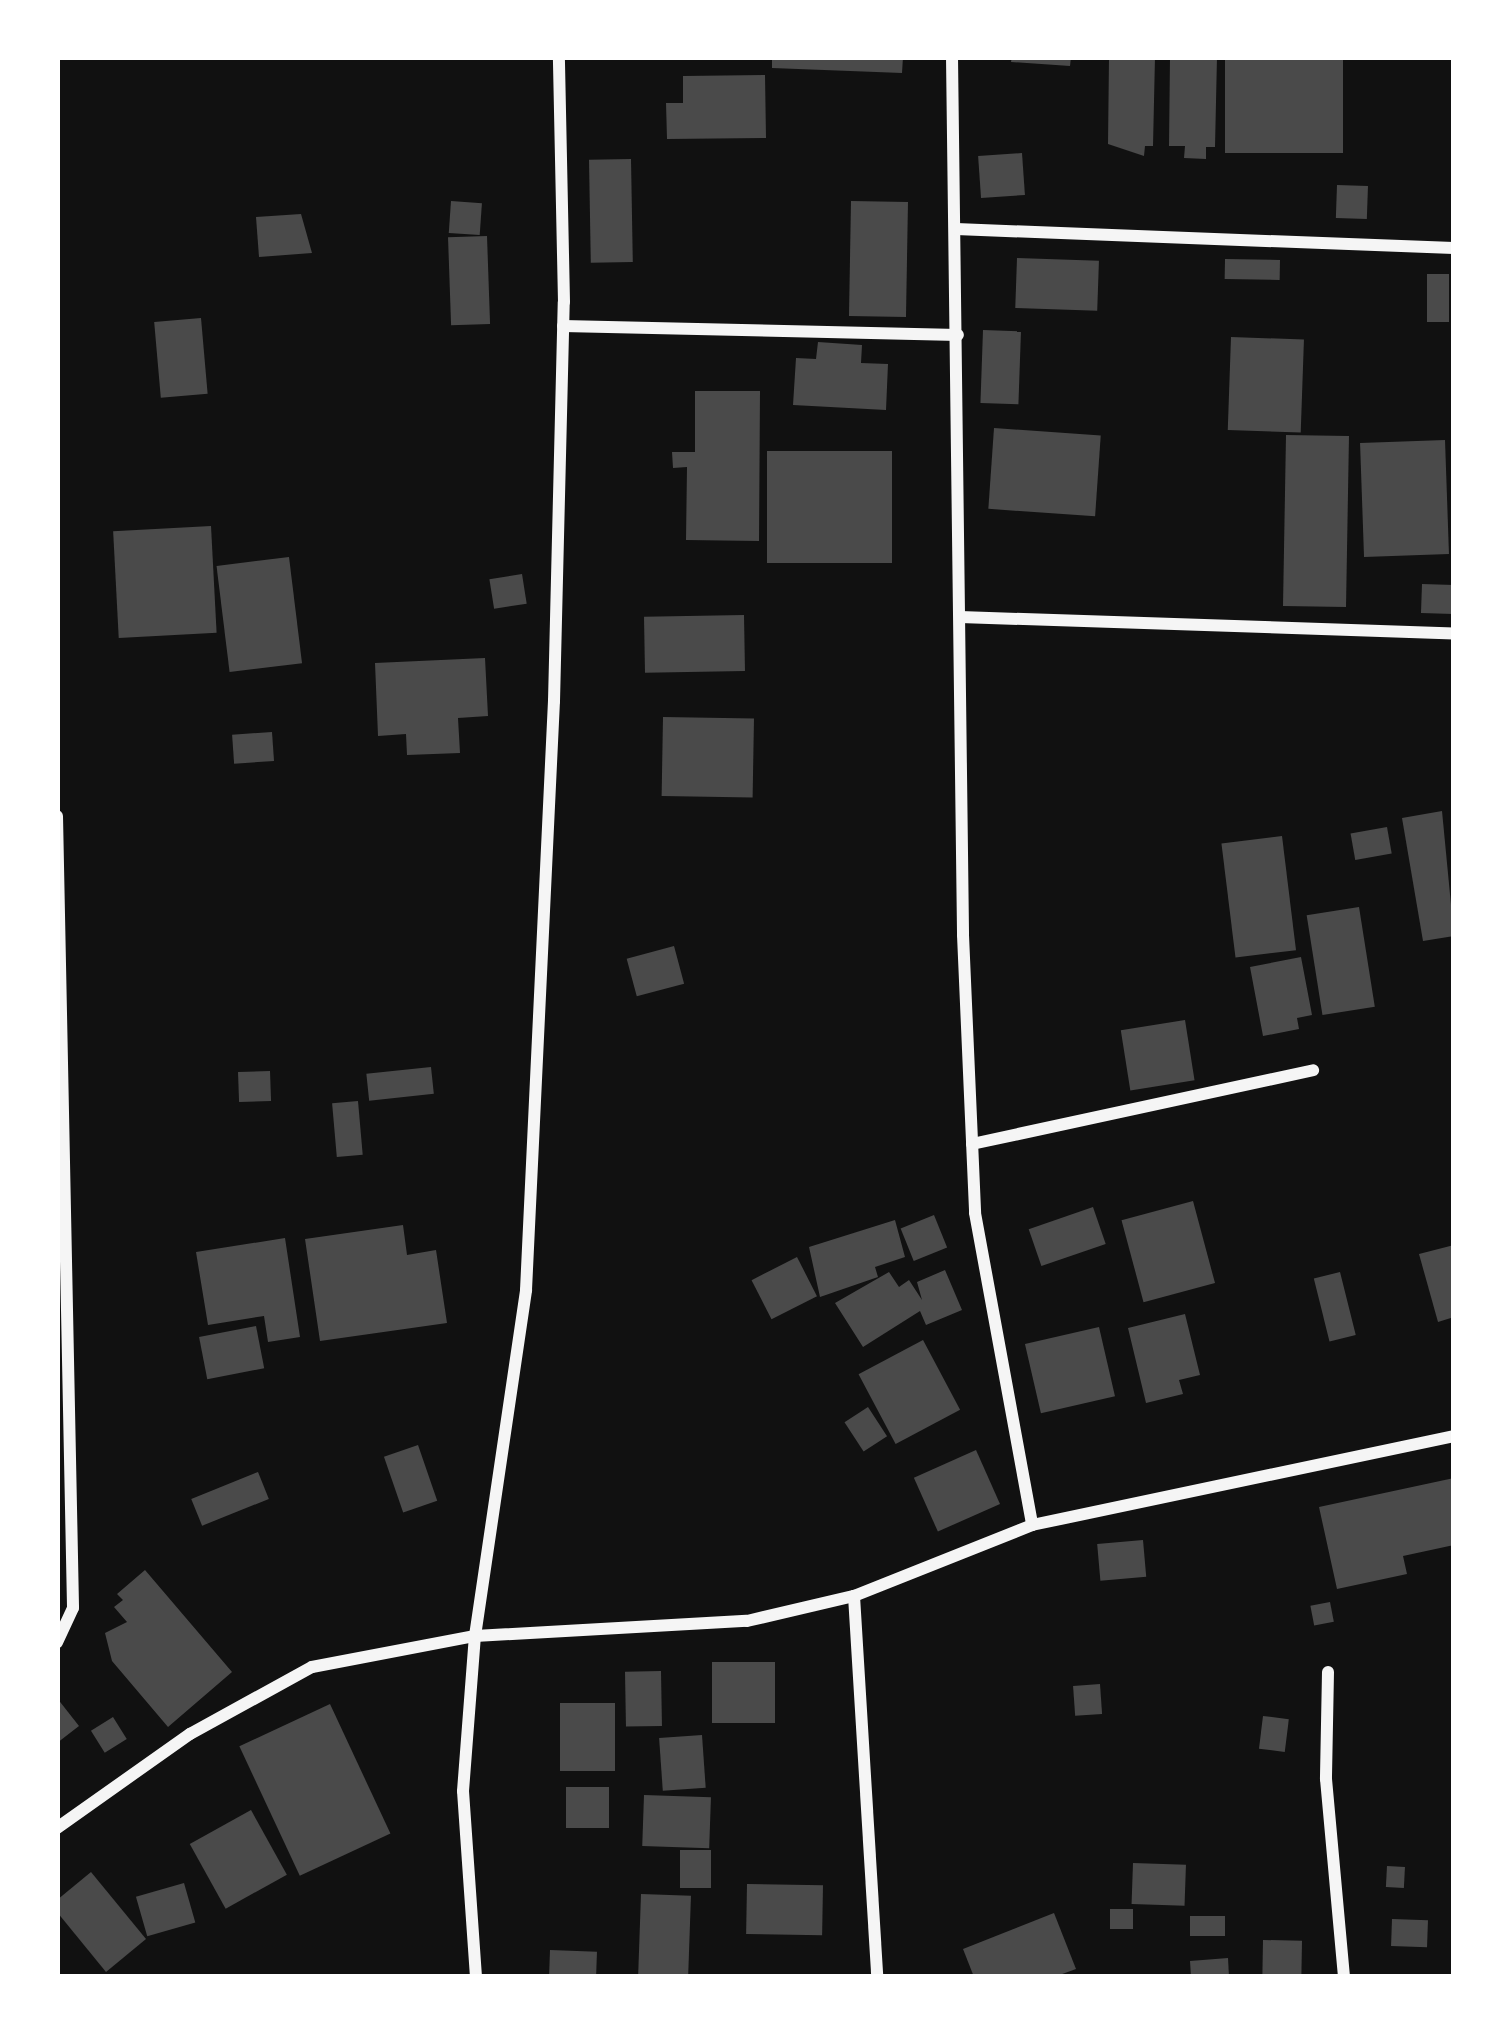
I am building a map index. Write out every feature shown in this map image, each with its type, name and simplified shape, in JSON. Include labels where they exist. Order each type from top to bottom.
[{"type":"street","points":[[476,1977],[463,1791],[475,1636],[526,1290],[563,326],[559,57]]},
{"type":"street","points":[[952,57],[975,1214],[1032,1526]]},
{"type":"street","points":[[956,229],[1454,248]]},
{"type":"street","points":[[563,326],[958,335]]},
{"type":"street","points":[[960,617],[1454,633]]},
{"type":"street","points":[[57,816],[73,1608],[57,1643]]},
{"type":"street","points":[[972,1144],[1313,1070]]},
{"type":"street","points":[[57,1828],[190,1734],[312,1667],[475,1636],[706,1626],[854,1596],[1032,1526],[1454,1436]]},
{"type":"street","points":[[854,1596],[877,1977]]},
{"type":"street","points":[[1328,1672],[1327,1779],[1344,1977]]},
{"type":"building","points":[[772,57],[903,57],[902,73],[772,68]]},
{"type":"building","points":[[1012,57],[1071,57],[1070,66],[1011,62]]},
{"type":"building","points":[[1109,57],[1155,57],[1153,146],[1145,146],[1144,156],[1108,144]]},
{"type":"building","points":[[1170,57],[1217,57],[1215,147],[1206,147],[1206,159],[1184,158],[1185,146],[1169,146]]},
{"type":"building","points":[[1225,57],[1343,57],[1343,153],[1225,153]]},
{"type":"building","points":[[765,75],[766,138],[667,139],[666,103],[683,103],[683,76]]},
{"type":"building","points":[[1022,153],[1025,195],[981,198],[978,156]]},
{"type":"building","points":[[631,159],[633,262],[591,263],[589,160]]},
{"type":"building","points":[[1337,185],[1368,186],[1367,219],[1336,218]]},
{"type":"building","points":[[451,201],[482,203],[480,235],[449,233]]},
{"type":"building","points":[[851,201],[908,202],[906,317],[849,316]]},
{"type":"building","points":[[301,214],[312,253],[259,257],[256,217]]},
{"type":"building","points":[[487,236],[490,324],[451,325],[448,237]]},
{"type":"building","points":[[1017,258],[1099,261],[1097,311],[1015,308]]},
{"type":"building","points":[[1225,259],[1280,260],[1280,280],[1225,279]]},
{"type":"building","points":[[1427,274],[1449,274],[1449,322],[1427,322]]},
{"type":"building","points":[[201,318],[208,394],[161,398],[154,322]]},
{"type":"building","points":[[983,330],[1021,331],[1018,404],[980,403]]},
{"type":"building","points":[[1231,337],[1304,340],[1301,432],[1228,430]]},
{"type":"building","points":[[818,342],[862,345],[861,363],[888,364],[886,410],[793,405],[796,358],[816,359]]},
{"type":"building","points":[[695,391],[760,391],[759,541],[686,540],[687,467],[673,468],[672,452],[695,452]]},
{"type":"building","points":[[994,428],[1101,435],[1095,516],[988,509]]},
{"type":"building","points":[[1286,435],[1349,436],[1346,607],[1283,606]]},
{"type":"building","points":[[1445,440],[1449,554],[1364,557],[1360,443]]},
{"type":"building","points":[[767,451],[892,451],[892,563],[767,563]]},
{"type":"building","points":[[211,526],[217,633],[119,638],[113,531]]},
{"type":"building","points":[[289,557],[302,663],[230,672],[217,566]]},
{"type":"building","points":[[522,574],[527,604],[494,609],[489,579]]},
{"type":"building","points":[[1422,584],[1454,585],[1453,614],[1421,613]]},
{"type":"building","points":[[744,615],[745,671],[645,673],[644,617]]},
{"type":"building","points":[[485,658],[488,716],[458,718],[460,753],[407,755],[406,734],[378,736],[375,663]]},
{"type":"building","points":[[663,717],[754,719],[753,798],[662,796]]},
{"type":"building","points":[[272,732],[274,761],[234,764],[232,735]]},
{"type":"building","points":[[1442,811],[1454,936],[1423,941],[1402,818]]},
{"type":"building","points":[[1387,827],[1392,854],[1355,860],[1351,833]]},
{"type":"building","points":[[1282,836],[1296,950],[1235,958],[1221,843]]},
{"type":"building","points":[[1359,907],[1375,1007],[1322,1015],[1307,915]]},
{"type":"building","points":[[674,946],[684,984],[637,996],[627,959]]},
{"type":"building","points":[[1301,957],[1312,1015],[1297,1018],[1299,1029],[1263,1036],[1250,967]]},
{"type":"building","points":[[1185,1020],[1195,1080],[1130,1090],[1121,1030]]},
{"type":"building","points":[[431,1067],[434,1094],[369,1101],[366,1074]]},
{"type":"building","points":[[270,1071],[271,1101],[239,1102],[238,1072]]},
{"type":"building","points":[[358,1101],[363,1155],[337,1157],[332,1103]]},
{"type":"building","points":[[1193,1201],[1215,1283],[1144,1302],[1122,1220]]},
{"type":"building","points":[[1093,1207],[1106,1244],[1041,1266],[1029,1229]]},
{"type":"building","points":[[934,1215],[947,1247],[914,1261],[901,1228]]},
{"type":"building","points":[[895,1220],[905,1257],[875,1267],[878,1277],[820,1297],[809,1247]]},
{"type":"building","points":[[403,1225],[407,1255],[436,1250],[447,1323],[320,1341],[305,1239]]},
{"type":"building","points":[[285,1238],[300,1337],[268,1342],[264,1316],[208,1325],[196,1252]]},
{"type":"building","points":[[1454,1245],[1454,1317],[1438,1322],[1419,1254]]},
{"type":"building","points":[[797,1257],[817,1296],[772,1319],[752,1280]]},
{"type":"building","points":[[945,1270],[962,1310],[926,1325],[920,1311],[863,1347],[835,1303],[889,1272],[899,1287],[909,1280],[922,1300],[917,1282]]},
{"type":"building","points":[[1340,1272],[1356,1335],[1330,1342],[1314,1279]]},
{"type":"building","points":[[1185,1314],[1200,1375],[1179,1380],[1183,1394],[1146,1403],[1128,1328]]},
{"type":"building","points":[[256,1326],[264,1368],[207,1379],[199,1337]]},
{"type":"building","points":[[1099,1327],[1115,1396],[1041,1413],[1025,1344]]},
{"type":"building","points":[[923,1340],[960,1410],[896,1444],[859,1374]]},
{"type":"building","points":[[868,1407],[887,1436],[864,1452],[845,1422]]},
{"type":"building","points":[[418,1445],[437,1501],[403,1513],[384,1457]]},
{"type":"building","points":[[976,1450],[1000,1504],[938,1532],[914,1478]]},
{"type":"building","points":[[258,1472],[269,1499],[202,1526],[191,1499]]},
{"type":"building","points":[[1454,1478],[1454,1545],[1403,1556],[1407,1574],[1337,1589],[1319,1507]]},
{"type":"building","points":[[1143,1540],[1146,1577],[1100,1581],[1097,1544]]},
{"type":"building","points":[[145,1570],[232,1672],[168,1727],[112,1661],[105,1633],[127,1622],[114,1607],[123,1600],[117,1594]]},
{"type":"building","points":[[1330,1602],[1334,1622],[1314,1625],[1310,1606]]},
{"type":"building","points":[[712,1662],[775,1662],[775,1723],[712,1723]]},
{"type":"building","points":[[661,1671],[662,1726],[626,1727],[625,1672]]},
{"type":"building","points":[[1100,1684],[1102,1714],[1075,1716],[1073,1686]]},
{"type":"building","points":[[57,1698],[79,1726],[57,1743]]},
{"type":"building","points":[[560,1703],[615,1703],[615,1771],[560,1771]]},
{"type":"building","points":[[330,1704],[390,1834],[300,1876],[239,1746]]},
{"type":"building","points":[[1263,1716],[1289,1719],[1285,1752],[1259,1749]]},
{"type":"building","points":[[113,1717],[127,1739],[105,1753],[91,1731]]},
{"type":"building","points":[[702,1735],[706,1788],[663,1791],[659,1738]]},
{"type":"building","points":[[566,1787],[609,1787],[609,1828],[566,1828]]},
{"type":"building","points":[[644,1795],[711,1797],[709,1848],[642,1846]]},
{"type":"building","points":[[251,1810],[287,1875],[226,1909],[190,1844]]},
{"type":"building","points":[[680,1850],[711,1850],[711,1888],[680,1888]]},
{"type":"building","points":[[1133,1863],[1186,1865],[1185,1906],[1132,1904]]},
{"type":"building","points":[[1387,1866],[1405,1867],[1404,1888],[1386,1887]]},
{"type":"building","points":[[91,1872],[146,1939],[106,1972],[57,1912],[57,1900]]},
{"type":"building","points":[[184,1883],[195,1922],[147,1936],[136,1897]]},
{"type":"building","points":[[747,1884],[823,1885],[822,1935],[746,1934]]},
{"type":"building","points":[[641,1894],[691,1896],[688,1977],[638,1977]]},
{"type":"building","points":[[1110,1909],[1133,1909],[1133,1929],[1110,1929]]},
{"type":"building","points":[[1054,1913],[1076,1969],[1054,1977],[974,1977],[963,1949]]},
{"type":"building","points":[[1190,1916],[1225,1916],[1225,1936],[1190,1936]]},
{"type":"building","points":[[1392,1919],[1428,1920],[1427,1947],[1391,1946]]},
{"type":"building","points":[[1263,1940],[1302,1941],[1301,1977],[1262,1977]]},
{"type":"building","points":[[550,1950],[597,1952],[596,1977],[549,1977]]},
{"type":"building","points":[[1228,1958],[1229,1977],[1191,1977],[1190,1961]]}]
